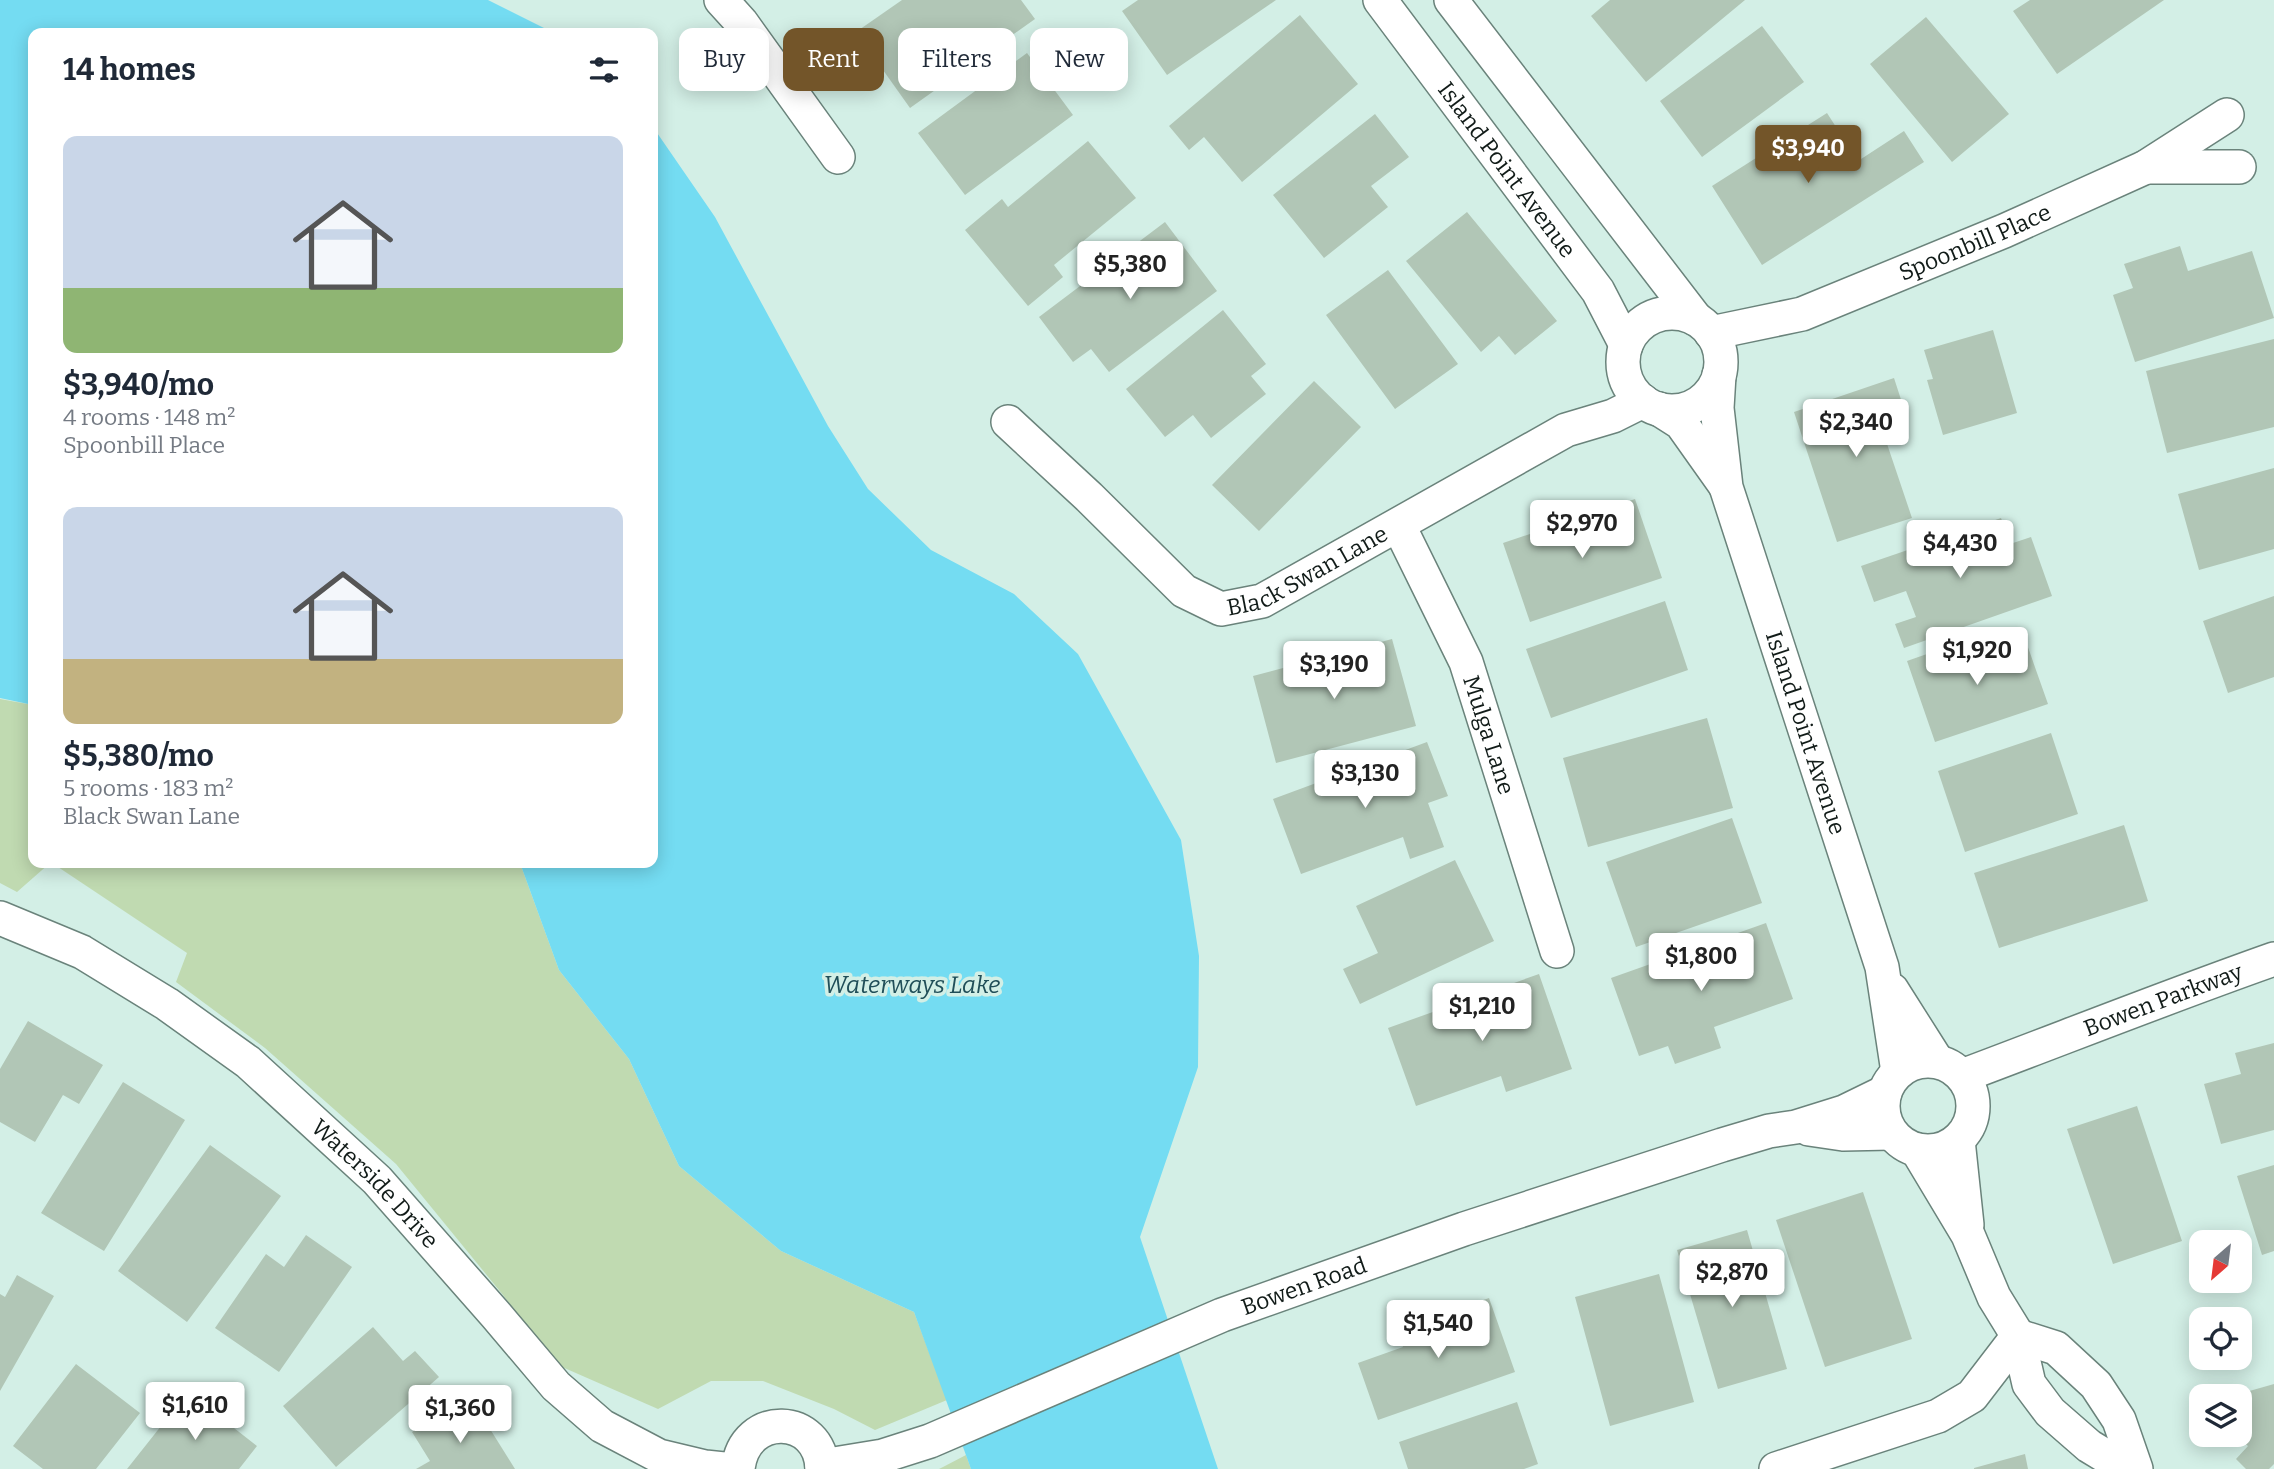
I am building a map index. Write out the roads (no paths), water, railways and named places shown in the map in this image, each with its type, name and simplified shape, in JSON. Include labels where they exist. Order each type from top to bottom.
[{"type":"street","points":[[721,0],[741,22],[838,157]]},
{"type":"street","name":"Island Point Avenue","points":[[1380,0],[1598,291],[1638,383],[1681,423],[1726,487]]},
{"type":"street","points":[[1451,0],[1704,326],[1717,343],[1720,370],[1714,387],[1696,404],[1671,411],[1638,383],[1634,331],[1647,320],[1663,314],[1679,314],[1704,326]]},
{"type":"street","name":"Spoonbill Place","points":[[1720,370],[1802,314],[2004,231],[2146,167],[2227,115]]},
{"type":"street","name":"Spoonbill Place","points":[[2146,167],[2239,167]]},
{"type":"street","name":"Spoonbill Place","points":[[1704,326],[1802,314]]},
{"type":"street","name":"Island Point Avenue","points":[[1720,370],[1717,408],[1726,487],[1885,979],[1891,1082]]},
{"type":"street","name":"Black Swan Lane","points":[[1008,422],[1184,591],[1221,609],[1262,601],[1566,430],[1638,383]]},
{"type":"street","name":"Mulga Lane","points":[[1399,526],[1466,662],[1556,951]]},
{"type":"street","name":"Waterside Drive","points":[[0,918],[82,952],[167,1004],[248,1062],[377,1180],[556,1386],[602,1426],[659,1456],[724,1469]]},
{"type":"street","name":"Bowen Parkway","points":[[1958,1081],[2173,994],[2274,959]]},
{"type":"street","name":"Island Point Avenue","points":[[1885,979],[1958,1081]]},
{"type":"street","points":[[1904,1141],[1932,1151],[1946,1148],[1967,1131],[1958,1081],[1923,1060],[1909,1064],[1891,1082],[1882,1105],[1885,1120],[1904,1141],[1968,1235],[1994,1297],[2018,1336],[2029,1384],[2050,1412],[2089,1446],[2127,1469]]},
{"type":"street","name":"Bowen Road","points":[[822,1468],[883,1456],[930,1441],[1222,1315],[1528,1208],[1722,1145],[1844,1112],[1891,1082]]},
{"type":"street","name":"Bowen Road","points":[[1796,1127],[1904,1141]]},
{"type":"street","points":[[1958,1140],[1968,1235]]},
{"type":"street","points":[[1776,1469],[1938,1416],[1972,1396],[2018,1336]]},
{"type":"street","points":[[2018,1336],[2056,1348],[2096,1385],[2119,1420],[2136,1469]]},
{"type":"street","points":[[737,1469],[742,1449],[757,1432],[770,1427],[785,1426],[811,1439],[819,1452],[822,1468]]},
{"type":"water","points":[[0,0],[488,0],[544,28],[28,28],[28,704],[0,698]]},
{"type":"water","name":"Waterways Lake","points":[[658,134],[715,217],[828,426],[868,489],[931,550],[1014,594],[1078,654],[1181,840],[1199,956],[1198,1067],[1140,1237],[1218,1469],[971,1469],[914,1312],[781,1251],[679,1166],[629,1059],[559,970],[522,868],[658,868]]}]
